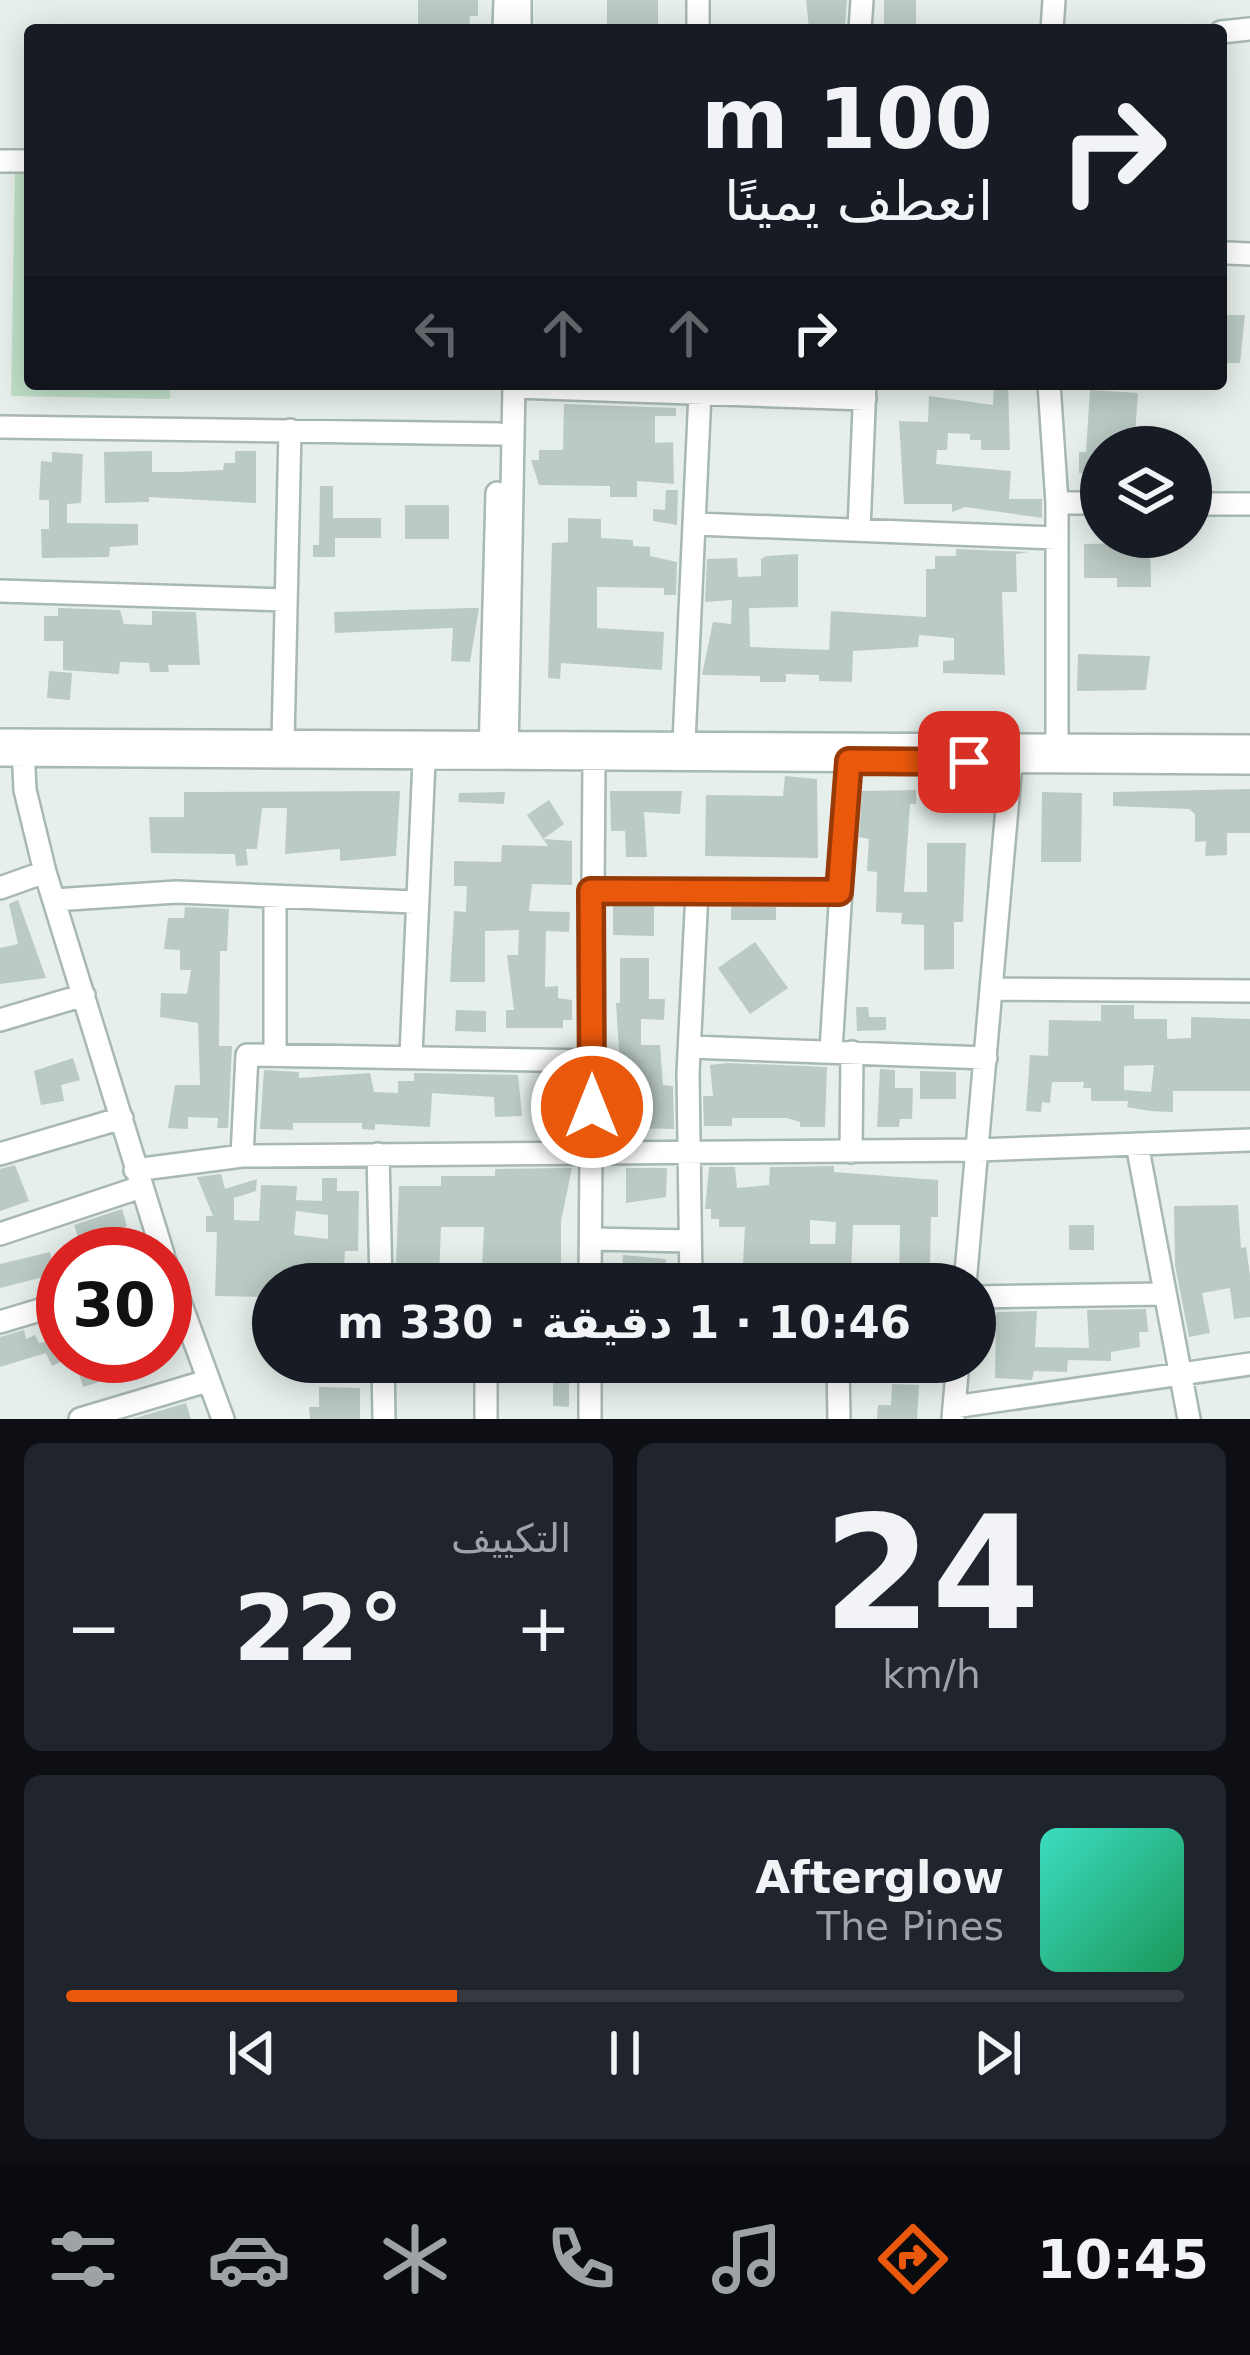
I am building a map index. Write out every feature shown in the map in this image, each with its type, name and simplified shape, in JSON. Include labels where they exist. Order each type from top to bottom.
[{"type":"street","points":[[1227,253],[1250,254]]},
{"type":"street","points":[[498,752],[499,434],[508,390]]},
{"type":"street","points":[[498,752],[509,390]]},
{"type":"street","points":[[628,390],[865,391],[859,530]]},
{"type":"street","points":[[1049,390],[1058,503],[1057,747]]},
{"type":"street","points":[[685,742],[700,393]]},
{"type":"street","points":[[0,427],[499,434]]},
{"type":"street","points":[[283,742],[290,430]]},
{"type":"street","points":[[1058,503],[1080,503]]},
{"type":"street","points":[[1212,503],[1250,504]]},
{"type":"street","points":[[696,524],[1058,538]]},
{"type":"street","points":[[0,591],[286,599]]},
{"type":"street","points":[[0,740],[16,751],[424,761],[498,752],[685,742],[1250,746]]},
{"type":"street","points":[[16,751],[283,742],[594,761],[1250,763]]},
{"type":"street","points":[[16,751],[45,872],[153,1227]]},
{"type":"street","points":[[411,1055],[414,902],[424,761]]},
{"type":"street","points":[[590,1263],[594,761]]},
{"type":"street","points":[[849,761],[839,892],[842,1051],[851,1152]]},
{"type":"street","points":[[967,1263],[1011,763]]},
{"type":"street","points":[[0,888],[45,872]]},
{"type":"street","points":[[591,891],[839,892]]},
{"type":"street","points":[[54,900],[176,892],[414,902]]},
{"type":"street","points":[[690,1263],[687,1153],[697,892]]},
{"type":"street","points":[[275,898],[275,1053]]},
{"type":"street","points":[[993,989],[1250,991]]},
{"type":"street","points":[[0,1019],[84,995]]},
{"type":"street","points":[[691,1047],[986,1058]]},
{"type":"street","points":[[242,1156],[244,1056],[592,1061]]},
{"type":"street","points":[[0,1154],[122,1118]]},
{"type":"street","points":[[1137,1144],[1189,1419]]},
{"type":"street","points":[[0,1234],[138,1178],[242,1156],[1249,1145]]},
{"type":"street","points":[[378,1154],[381,1263]]},
{"type":"street","points":[[591,1239],[689,1241]]},
{"type":"street","points":[[996,1297],[1164,1294]]},
{"type":"street","points":[[0,1322],[36,1311]]},
{"type":"street","points":[[192,1339],[223,1419]]},
{"type":"street","points":[[956,1383],[953,1413],[1250,1364]]},
{"type":"street","points":[[80,1419],[207,1381]]},
{"type":"street","points":[[383,1383],[384,1419]]},
{"type":"street","points":[[486,1383],[486,1419]]},
{"type":"street","points":[[590,1383],[590,1419]]},
{"type":"street","points":[[838,1383],[839,1419]]},
{"type":"green space","points":[[15,173],[24,174],[24,390],[170,390],[170,399],[11,396]]},
{"type":"building","points":[[418,0],[478,0],[478,16],[470,16],[469,24],[418,24]]},
{"type":"building","points":[[607,0],[658,0],[658,24],[607,24]]},
{"type":"building","points":[[806,0],[847,0],[845,24],[809,24]]},
{"type":"building","points":[[884,0],[916,0],[916,24],[884,24]]},
{"type":"building","points":[[1227,315],[1245,315],[1240,363],[1227,363]]},
{"type":"building","points":[[994,390],[1008,390],[1010,450],[981,450],[981,440],[970,440],[970,434],[948,433],[947,450],[937,450],[936,464],[1011,471],[1009,499],[1042,499],[1042,518],[965,507],[952,512],[952,504],[904,504],[899,421],[928,422],[929,396],[993,405]]},
{"type":"building","points":[[1090,390],[1138,393],[1136,426],[1088,426]]},
{"type":"building","points":[[564,404],[676,408],[676,416],[655,416],[655,443],[673,442],[674,484],[637,481],[637,497],[610,497],[610,486],[539,485],[531,460],[539,460],[539,450],[563,450]]},
{"type":"building","points":[[152,451],[152,472],[179,472],[223,470],[224,463],[235,463],[235,451],[256,451],[256,503],[149,497],[149,502],[105,503],[104,452]]},
{"type":"building","points":[[52,452],[83,454],[81,503],[67,504],[67,523],[138,524],[138,545],[110,547],[109,557],[42,558],[41,529],[49,529],[49,500],[39,500],[41,461],[52,462]]},
{"type":"building","points":[[320,486],[333,486],[333,518],[381,518],[381,538],[335,538],[335,557],[313,557],[313,545],[319,545]]},
{"type":"building","points":[[666,490],[678,490],[677,525],[653,521],[653,509],[665,510]]},
{"type":"building","points":[[405,505],[449,505],[449,539],[405,539]]},
{"type":"building","points":[[568,518],[601,519],[601,538],[633,540],[633,546],[650,547],[650,556],[677,562],[676,595],[664,595],[664,588],[597,587],[597,628],[664,632],[662,670],[561,663],[560,679],[548,678],[552,543],[568,542]]},
{"type":"building","points":[[956,549],[1029,552],[1016,554],[1017,592],[1002,592],[1005,675],[943,673],[943,661],[954,660],[954,638],[919,635],[918,647],[853,651],[852,682],[819,681],[819,675],[786,674],[786,682],[760,682],[760,676],[702,675],[713,622],[731,624],[732,600],[705,602],[707,559],[737,558],[738,577],[761,576],[761,559],[798,554],[798,607],[749,608],[750,647],[829,650],[831,611],[926,617],[926,569],[935,569],[935,556],[956,556]]},
{"type":"building","points":[[1084,558],[1150,558],[1151,587],[1117,587],[1117,578],[1084,578]]},
{"type":"building","points":[[58,608],[120,610],[124,624],[152,625],[152,611],[196,612],[200,665],[168,665],[169,672],[150,672],[149,663],[120,662],[119,674],[63,670],[63,641],[44,641],[44,616],[58,616]]},
{"type":"building","points":[[479,608],[470,662],[451,661],[453,628],[335,633],[334,612]]},
{"type":"building","points":[[1078,654],[1150,656],[1146,690],[1077,691]]},
{"type":"building","points":[[49,671],[72,673],[70,700],[47,698]]},
{"type":"building","points":[[785,776],[817,779],[818,858],[705,856],[706,795],[783,796]]},
{"type":"building","points":[[1250,789],[1250,833],[1227,833],[1227,855],[1205,856],[1206,841],[1195,842],[1195,814],[1189,809],[1113,806],[1113,792]]},
{"type":"building","points":[[916,790],[916,804],[910,804],[904,892],[927,892],[927,843],[966,843],[963,922],[954,922],[954,969],[924,970],[924,925],[901,924],[902,913],[876,912],[877,872],[867,871],[869,839],[859,837],[862,791]]},
{"type":"building","points":[[400,791],[396,856],[340,861],[340,849],[285,854],[287,808],[262,808],[257,849],[246,849],[248,865],[236,866],[235,854],[151,853],[149,817],[184,817],[184,792]]},
{"type":"building","points":[[610,791],[682,791],[680,814],[644,812],[647,857],[626,857],[625,831],[611,831]]},
{"type":"building","points":[[505,792],[504,804],[458,802],[459,793]]},
{"type":"building","points":[[1042,792],[1082,793],[1081,862],[1041,862]]},
{"type":"building","points":[[549,800],[564,824],[543,839],[527,815]]},
{"type":"building","points":[[543,839],[572,841],[572,885],[532,884],[529,911],[570,912],[569,932],[546,931],[545,987],[558,986],[558,998],[572,1000],[572,1020],[563,1020],[563,1028],[506,1028],[506,1010],[514,1010],[507,955],[518,955],[519,930],[485,931],[485,982],[450,982],[454,911],[466,912],[467,886],[454,886],[454,861],[501,862],[502,845],[548,846]]},
{"type":"building","points":[[18,900],[46,978],[0,984],[0,948],[18,944],[9,904]]},
{"type":"building","points":[[613,906],[654,906],[654,936],[613,935]]},
{"type":"building","points":[[185,907],[229,909],[227,951],[220,951],[219,1046],[232,1046],[228,1128],[217,1128],[218,1118],[188,1117],[188,1129],[168,1128],[175,1085],[200,1085],[198,1023],[160,1017],[161,993],[187,994],[191,970],[180,970],[180,950],[164,949],[168,918],[184,918]]},
{"type":"building","points":[[731,907],[776,907],[776,920],[731,920]]},
{"type":"building","points":[[755,942],[788,988],[750,1014],[718,968]]},
{"type":"building","points":[[620,958],[649,958],[649,999],[665,999],[664,1020],[641,1019],[641,1045],[660,1045],[663,1085],[673,1086],[674,1129],[619,1128],[619,1111],[642,1111],[642,1080],[621,1080],[616,1003],[620,1003]]},
{"type":"building","points":[[1101,1005],[1134,1005],[1134,1019],[1167,1019],[1167,1039],[1191,1038],[1191,1017],[1250,1019],[1250,1091],[1173,1091],[1173,1112],[1150,1111],[1127,1107],[1128,1101],[1091,1101],[1091,1088],[1083,1088],[1084,1082],[1052,1082],[1050,1103],[1042,1102],[1041,1112],[1026,1111],[1030,1055],[1048,1056],[1049,1020],[1101,1021]],"holes":[[[1154,1065],[1151,1092],[1124,1090],[1124,1066]]]},
{"type":"building","points":[[856,1007],[868,1007],[869,1017],[886,1017],[886,1030],[857,1031]]},
{"type":"building","points":[[456,1010],[486,1011],[486,1032],[455,1031]]},
{"type":"building","points":[[73,1058],[80,1080],[61,1085],[64,1101],[41,1105],[34,1071]]},
{"type":"building","points":[[710,1065],[827,1067],[825,1127],[800,1127],[800,1122],[787,1118],[732,1118],[732,1126],[704,1126],[703,1096],[713,1096]]},
{"type":"building","points":[[880,1069],[895,1070],[895,1088],[913,1088],[912,1119],[900,1119],[899,1127],[877,1127]]},
{"type":"building","points":[[264,1070],[299,1072],[299,1078],[370,1073],[374,1092],[398,1093],[398,1081],[414,1081],[414,1073],[518,1075],[522,1116],[495,1117],[494,1097],[432,1093],[430,1127],[375,1124],[375,1130],[362,1129],[362,1123],[293,1123],[293,1130],[260,1129]]},
{"type":"building","points":[[920,1071],[956,1072],[956,1099],[920,1099]]},
{"type":"building","points":[[15,1165],[29,1201],[0,1211],[0,1169]]},
{"type":"building","points":[[834,1166],[834,1172],[938,1180],[930,1263],[899,1263],[900,1225],[853,1225],[851,1263],[743,1263],[745,1227],[719,1227],[719,1219],[711,1219],[711,1209],[705,1209],[709,1167],[735,1167],[737,1188],[769,1185],[770,1167]],"holes":[[[810,1220],[836,1222],[835,1244],[810,1244]]]},
{"type":"building","points":[[572,1168],[561,1221],[561,1263],[482,1263],[484,1227],[441,1227],[440,1263],[396,1263],[399,1186],[441,1186],[441,1176],[495,1176],[495,1169]]},
{"type":"building","points":[[626,1168],[667,1168],[666,1197],[626,1203]]},
{"type":"building","points":[[221,1174],[225,1189],[257,1179],[256,1191],[234,1198],[234,1220],[259,1221],[261,1185],[297,1186],[296,1200],[322,1201],[322,1178],[337,1178],[337,1191],[359,1191],[358,1251],[345,1251],[344,1263],[252,1263],[252,1297],[215,1296],[217,1232],[206,1232],[206,1216],[213,1216],[197,1177]],"holes":[[[296,1211],[328,1215],[328,1239],[294,1235]]]},
{"type":"building","points":[[1238,1205],[1241,1248],[1246,1247],[1250,1276],[1250,1317],[1234,1319],[1230,1288],[1202,1293],[1210,1333],[1189,1337],[1175,1265],[1174,1206]]},
{"type":"building","points":[[122,1209],[127,1226],[75,1227]]},
{"type":"building","points":[[1069,1225],[1094,1225],[1094,1250],[1069,1250]]},
{"type":"building","points":[[36,1255],[36,1279],[0,1288],[0,1264]]},
{"type":"building","points":[[623,1255],[666,1259],[666,1263],[622,1263]]},
{"type":"building","points":[[1146,1309],[1148,1332],[1139,1332],[1140,1347],[1111,1352],[1111,1361],[1068,1360],[1067,1372],[1034,1371],[1032,1380],[996,1378],[996,1312],[1037,1311],[1035,1347],[1089,1348],[1087,1310]]},
{"type":"building","points":[[24,1330],[26,1339],[35,1335],[36,1356],[0,1367],[0,1337]]},
{"type":"building","points":[[553,1383],[569,1383],[569,1407],[553,1406]]},
{"type":"building","points":[[892,1384],[919,1385],[917,1419],[877,1419],[878,1405],[891,1405]]},
{"type":"building","points":[[319,1387],[360,1388],[360,1419],[310,1419],[309,1407],[319,1407]]},
{"type":"building","points":[[186,1403],[191,1419],[132,1419]]},
{"type":"route","points":[[592,1107],[591,891],[839,892],[849,761],[969,762]]}]
